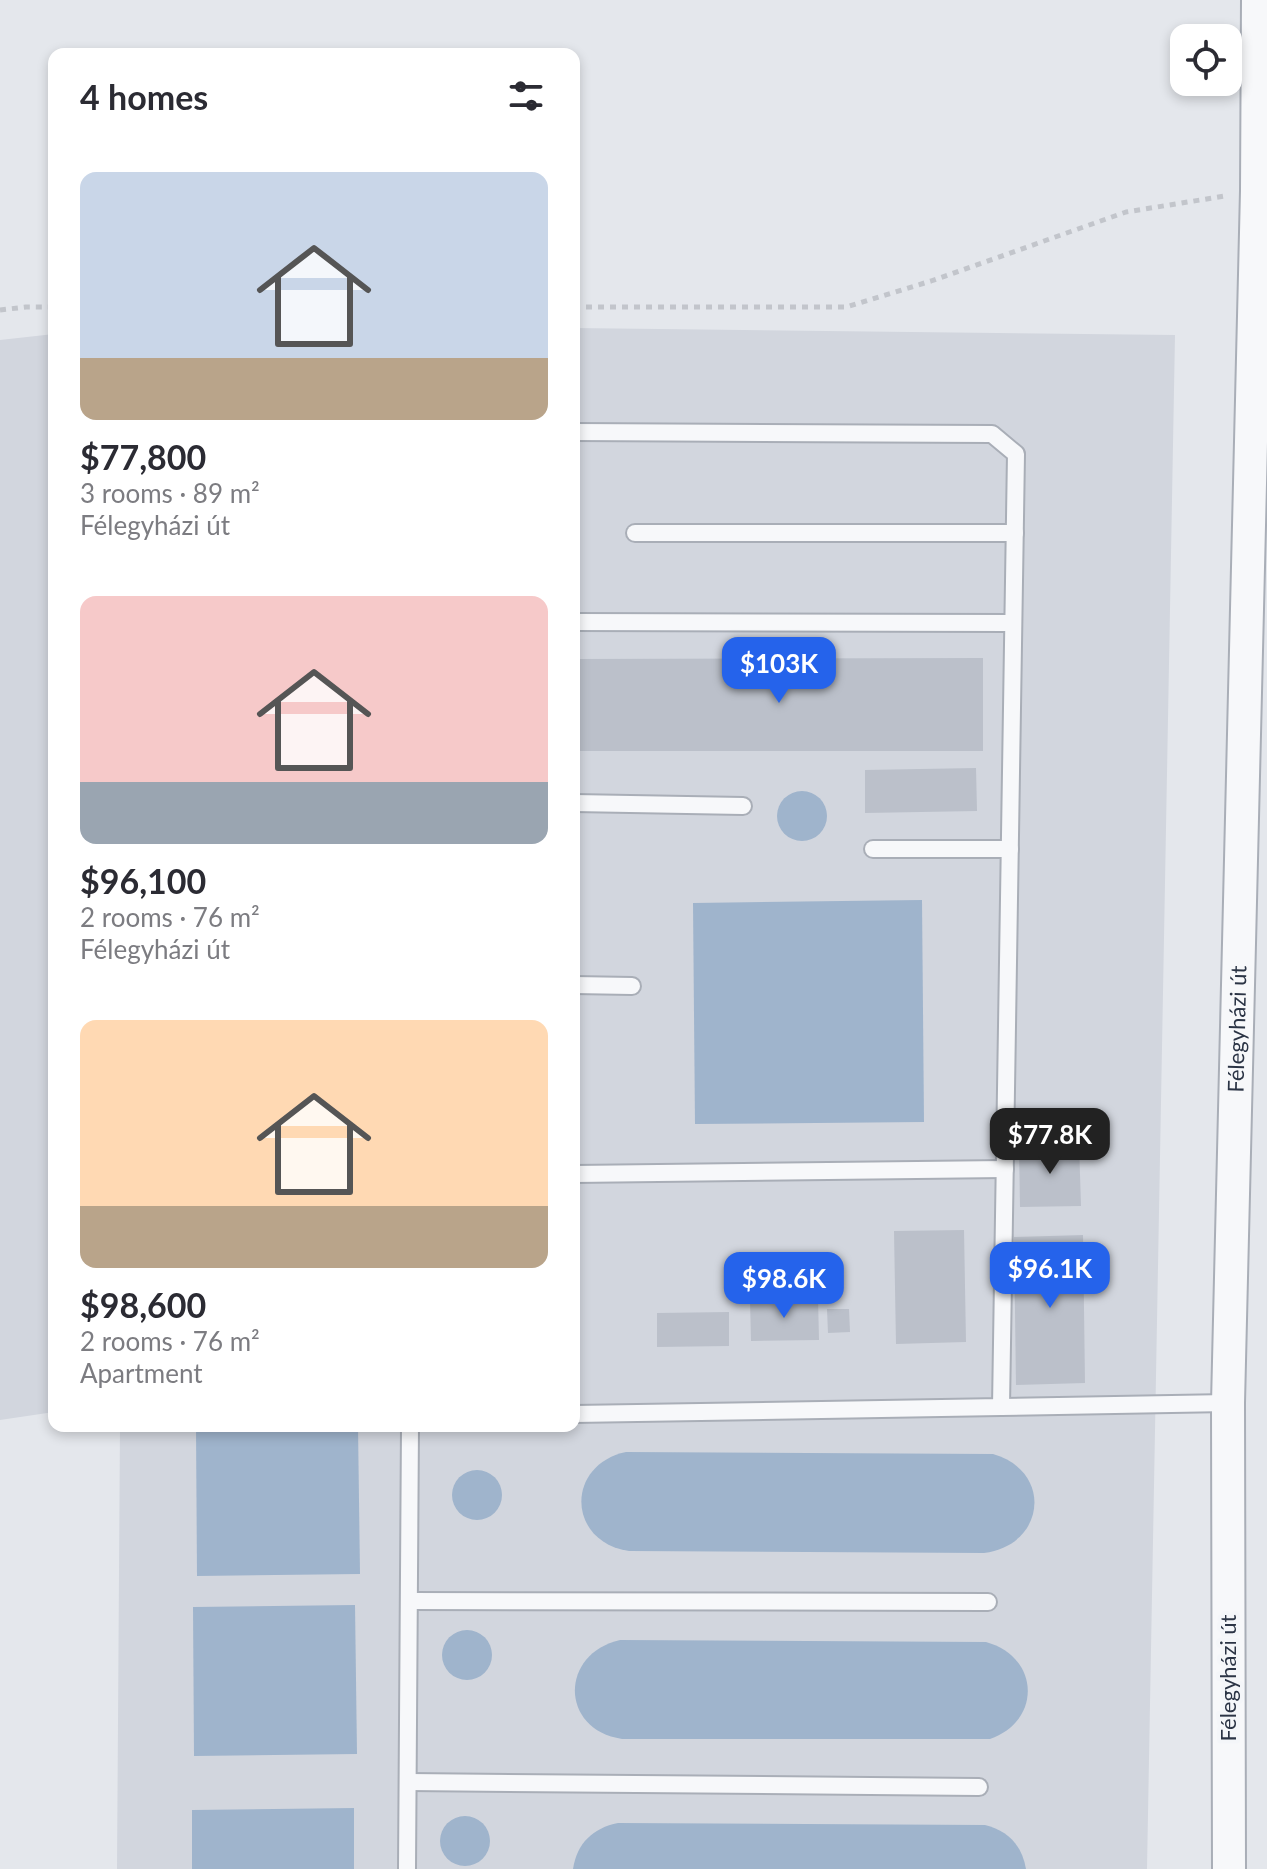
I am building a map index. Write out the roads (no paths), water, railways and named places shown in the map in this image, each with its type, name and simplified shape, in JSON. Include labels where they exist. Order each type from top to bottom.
[{"type":"street","name":"Félegyházi út","points":[[1229,1869],[1228,1403],[1257,191],[1258,0]]},
{"type":"lane","points":[[580,432],[992,434],[1016,454],[1001,1407]]},
{"type":"lane","points":[[635,533],[1015,533]]},
{"type":"lane","points":[[580,622],[1013,623]]},
{"type":"lane","points":[[580,803],[743,806]]},
{"type":"lane","points":[[873,849],[1010,849]]},
{"type":"lane","points":[[580,985],[632,986]]},
{"type":"lane","points":[[580,1174],[1005,1169]]},
{"type":"lane","points":[[580,1414],[1228,1403]]},
{"type":"lane","points":[[407,1869],[410,1432]]},
{"type":"lane","points":[[409,1601],[988,1602]]},
{"type":"lane","points":[[408,1782],[979,1787]]},
{"type":"water","points":[[802,791],[820,798],[827,816],[820,834],[802,841],[784,834],[777,816],[784,798]]},
{"type":"water","points":[[922,900],[924,1122],[695,1124],[693,903]]},
{"type":"water","points":[[196,1432],[358,1432],[360,1574],[197,1576]]},
{"type":"water","points":[[626,1452],[993,1454],[1012,1463],[1026,1476],[1033,1491],[1034,1507],[1030,1523],[1020,1537],[1005,1547],[984,1553],[629,1551],[609,1545],[594,1534],[585,1519],[581,1503],[584,1487],[592,1472],[606,1460]]},
{"type":"water","points":[[477,1470],[494,1478],[502,1495],[494,1512],[477,1520],[460,1512],[452,1495],[460,1478]]},
{"type":"water","points":[[355,1605],[357,1754],[194,1756],[193,1607]]},
{"type":"water","points":[[467,1630],[485,1637],[492,1655],[485,1673],[467,1680],[449,1673],[442,1655],[449,1637]]},
{"type":"water","points":[[620,1640],[986,1642],[1004,1650],[1017,1661],[1028,1689],[1026,1704],[1019,1718],[1007,1730],[990,1739],[622,1739],[602,1733],[587,1722],[578,1707],[575,1691],[577,1675],[586,1660],[600,1648]]},
{"type":"water","points":[[354,1808],[354,1869],[192,1869],[192,1810]]},
{"type":"water","points":[[465,1816],[482,1824],[490,1841],[482,1858],[465,1866],[448,1858],[440,1841],[448,1824]]},
{"type":"water","points":[[618,1823],[985,1825],[1013,1840],[1026,1869],[573,1869],[582,1844],[594,1833]]}]
